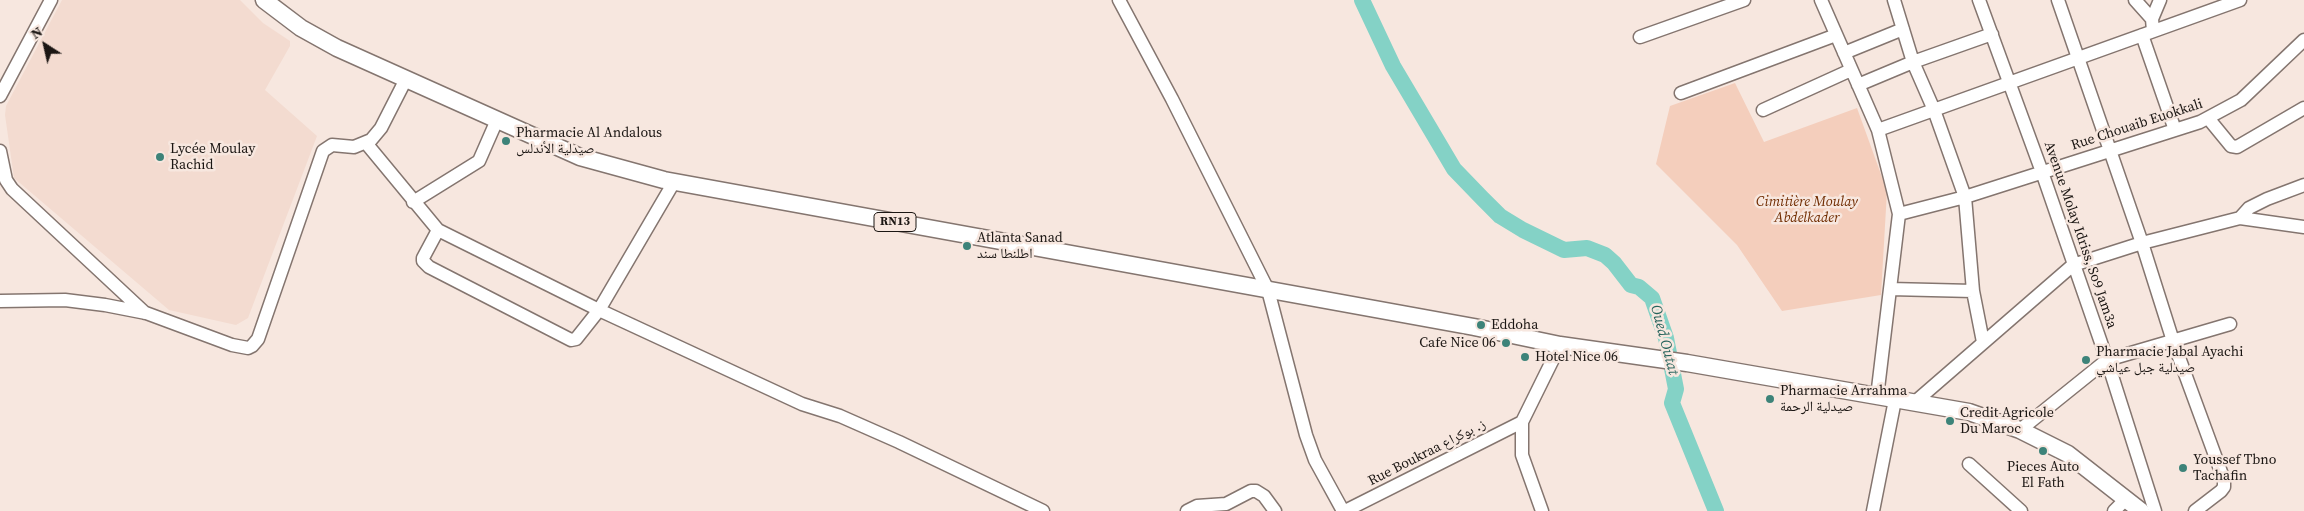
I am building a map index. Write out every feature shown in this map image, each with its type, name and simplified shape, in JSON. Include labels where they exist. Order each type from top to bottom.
[{"type":"main road","name":"RN13","points":[[264,0],[301,28],[330,44],[580,157],[674,182],[1560,345],[1687,363],[1969,412],[2020,430],[2068,454],[2141,511]]},
{"type":"street","points":[[0,96],[50,0]]},
{"type":"street","points":[[1119,0],[1172,98],[1268,290],[1306,436],[1318,466],[1344,511]]},
{"type":"street","points":[[1640,37],[1744,0]]},
{"type":"street","points":[[1821,0],[1878,130],[1899,214],[1877,397]]},
{"type":"street","points":[[1894,0],[1913,62],[1934,110],[1965,197],[1973,291],[1983,342]]},
{"type":"street","name":"Avenue Molay Idriss, So9 Jam3a","points":[[1979,0],[2108,360],[2155,511]]},
{"type":"street","points":[[2058,0],[2142,243],[2173,341],[2224,480],[2224,487],[2221,491],[2195,511]]},
{"type":"street","points":[[2135,0],[2149,28],[2175,130]]},
{"type":"street","points":[[2149,28],[2160,0]]},
{"type":"street","points":[[1878,130],[2077,58],[2209,5],[2240,0]]},
{"type":"street","points":[[1844,53],[1903,30]]},
{"type":"street","points":[[1858,86],[1913,62],[1992,34]]},
{"type":"street","points":[[1681,93],[1836,35]]},
{"type":"street","name":"Rue Chouaib Euokkali","points":[[1899,214],[1965,197],[2208,118],[2241,100],[2304,40]]},
{"type":"street","points":[[1763,110],[1851,70]]},
{"type":"street","points":[[0,301],[40,299],[85,302],[146,313],[232,345],[248,348],[252,346],[259,335],[323,151],[332,144],[354,147],[366,143],[378,132],[406,79]]},
{"type":"street","points":[[2208,118],[2231,146],[2237,147],[2304,108]]},
{"type":"street","points":[[413,202],[479,161],[497,120]]},
{"type":"street","points":[[366,143],[438,230],[598,310],[802,404],[840,416],[899,442],[1043,511]]},
{"type":"street","points":[[0,151],[6,180],[12,189],[146,313]]},
{"type":"street","points":[[438,230],[424,258],[425,264],[571,340],[576,339],[582,334],[598,310],[674,182]]},
{"type":"street","points":[[2240,218],[2249,208],[2267,199],[2304,186]]},
{"type":"street","points":[[1915,402],[2073,265],[2142,243],[2240,218],[2304,227]]},
{"type":"street","points":[[1890,288],[1973,291]]},
{"type":"street","points":[[2020,430],[2108,360],[2230,324]]},
{"type":"street","points":[[1542,511],[1522,455],[1522,422],[1560,345]]},
{"type":"street","points":[[1873,511],[1896,400]]},
{"type":"street","name":"Rue Boukraa ز. بوكراع","points":[[1344,511],[1522,422]]},
{"type":"street","points":[[1969,464],[2021,511]]},
{"type":"street","points":[[1187,511],[1198,506],[1227,508],[1251,491],[1256,491],[1264,496],[1275,511]]},
{"type":"street","points":[[2114,511],[2126,499]]},
{"type":"shaded area","name":"Lycée Moulay Rachid","points":[[62,0],[240,0],[263,23],[290,41],[290,46],[265,90],[317,136],[248,318],[236,325],[169,310],[14,178],[5,115],[6,106]]},
{"type":"green space","name":"Cimitière Moulay Abdelkader","points":[[1735,83],[1764,142],[1857,108],[1887,191],[1881,295],[1782,311],[1737,245],[1656,164],[1670,106]]},
{"type":"waterway","name":"Oued Outat","points":[[1362,0],[1393,66],[1454,169],[1482,198],[1500,216],[1523,230],[1564,250],[1587,248],[1605,255],[1614,263],[1631,285],[1639,287],[1652,298],[1666,338],[1676,389],[1672,403],[1716,511]]},
{"type":"place","name":"Pharmacie Al Andalous صيدلية الأندلس","points":[[506,141]]},
{"type":"place","name":"Lycée Moulay Rachid","points":[[160,157]]},
{"type":"place","name":"Atlanta Sanad اطلنطا سند","points":[[967,246]]},
{"type":"place","name":"Eddoha","points":[[1481,325]]},
{"type":"place","name":"Cafe Nice 06","points":[[1506,343]]},
{"type":"place","name":"Hotel Nice 06","points":[[1525,357]]},
{"type":"place","name":"Pharmacie Jabal Ayachi صيدلية جبل عياشي","points":[[2086,360]]},
{"type":"place","name":"Pharmacie Arrahma صيدلية الرحمة","points":[[1770,399]]},
{"type":"place","name":"Credit Agricole Du Maroc","points":[[1950,421]]},
{"type":"place","name":"Pieces Auto El Fath","points":[[2043,451]]},
{"type":"place","name":"Youssef Tbno Tachafin","points":[[2183,468]]}]
